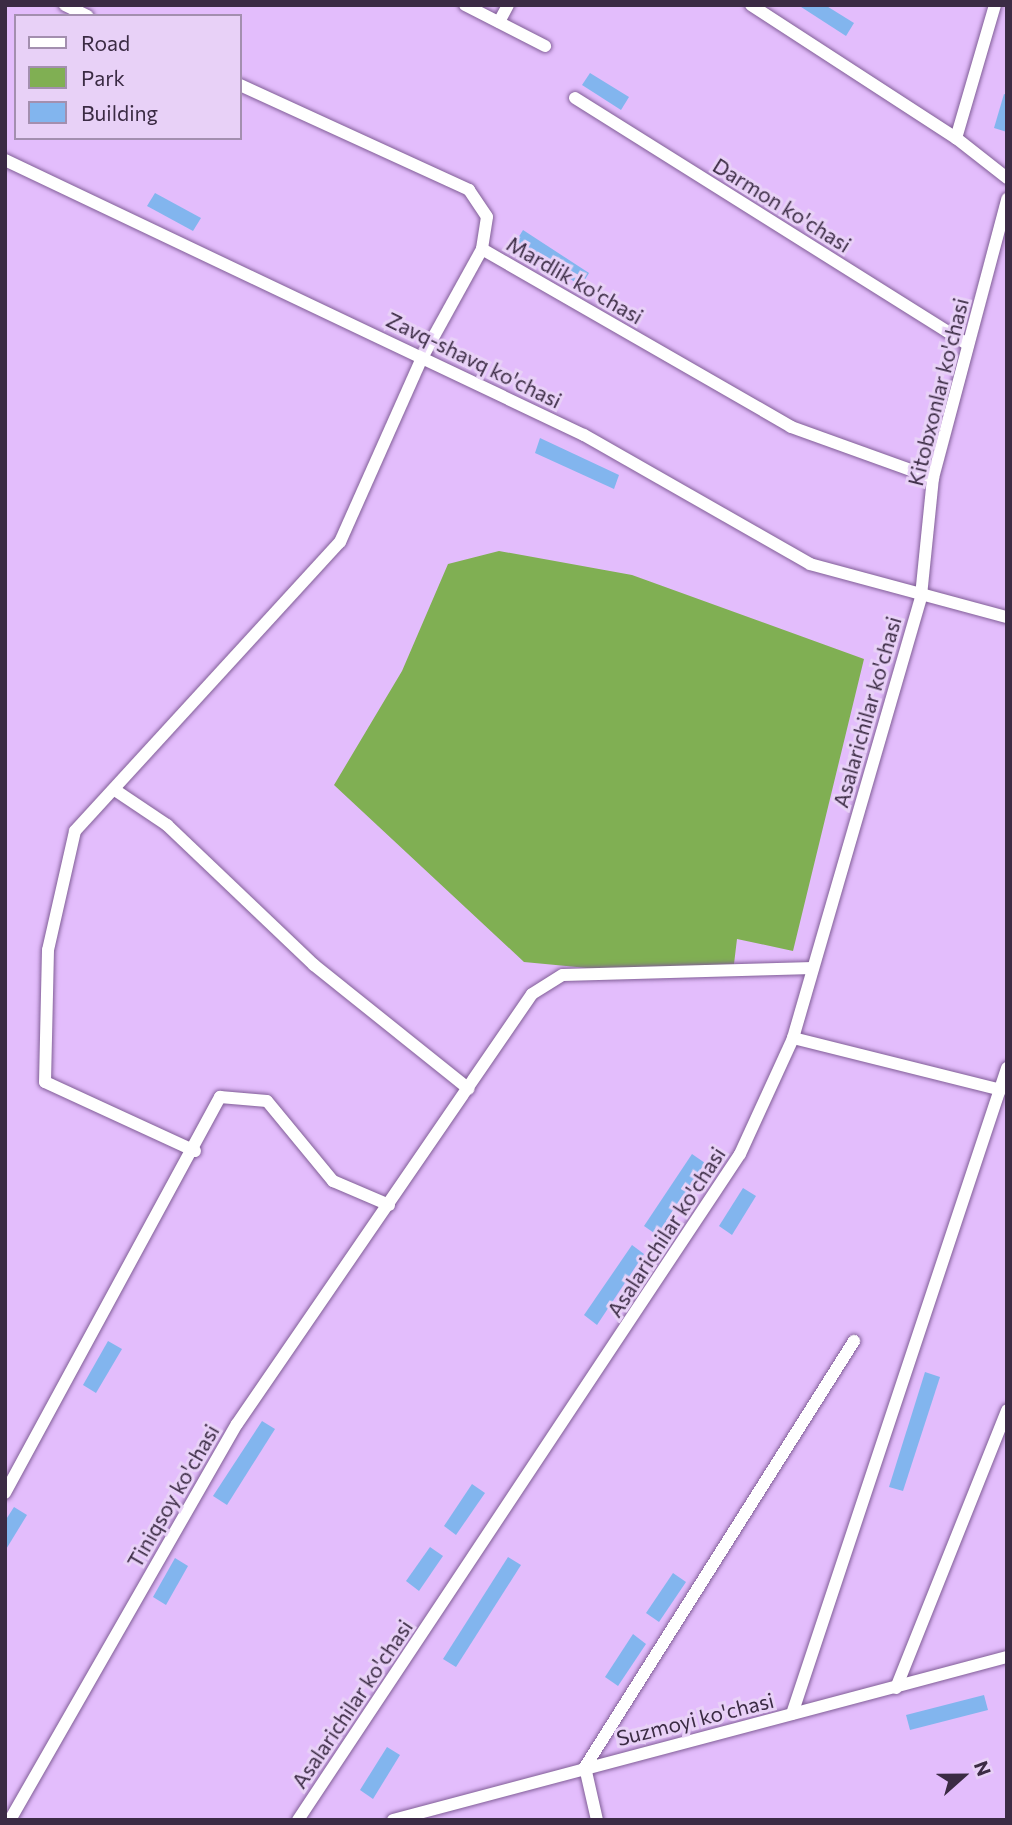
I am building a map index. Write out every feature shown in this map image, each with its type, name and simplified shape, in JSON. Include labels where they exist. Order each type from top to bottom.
[{"type":"street","points":[[65,5],[84,14]]},
{"type":"street","points":[[465,5],[545,46]]},
{"type":"street","points":[[499,22],[509,5]]},
{"type":"street","points":[[751,5],[956,138],[1007,178]]},
{"type":"street","points":[[956,138],[995,5]]},
{"type":"street","name":"Mardlik ko'chasi","points":[[242,86],[469,190],[487,217],[482,249],[791,427],[933,478]]},
{"type":"street","name":"Darmon ko'chasi","points":[[575,98],[968,345]]},
{"type":"street","name":"Zavq-shavq ko'chasi","points":[[5,160],[423,356],[584,435],[810,564],[1007,617]]},
{"type":"street","name":"Kitobxonlar ko'chasi","points":[[921,596],[933,478],[1007,199]]},
{"type":"street","points":[[195,1151],[45,1082],[48,950],[75,831],[341,542],[423,356],[482,249]]},
{"type":"street","name":"Asalarichilar ko'chasi","points":[[298,1820],[740,1154],[793,1038],[921,596]]},
{"type":"street","points":[[115,790],[167,825],[314,965],[469,1089]]},
{"type":"street","name":"Tiniqsoy ko'chasi","points":[[10,1820],[236,1424],[532,994],[563,975],[813,968]]},
{"type":"street","points":[[793,1038],[1001,1090]]},
{"type":"street","points":[[792,1714],[1007,1069]]},
{"type":"street","points":[[5,1493],[195,1151],[220,1097],[267,1101],[333,1181],[389,1205]]},
{"type":"street","points":[[597,1820],[585,1767],[855,1340]]},
{"type":"street","points":[[896,1688],[1007,1410]]},
{"type":"street","name":"Suzmoyi ko'chasi","points":[[393,1820],[1007,1657]]},
{"type":"green space","points":[[499,551],[632,575],[864,659],[793,951],[737,939],[734,964],[619,971],[524,962],[334,785],[402,671],[448,564]]},
{"type":"building","points":[[798,5],[825,5],[854,23],[846,36]]},
{"type":"building","points":[[590,73],[629,97],[621,110],[582,85]]},
{"type":"building","points":[[1004,94],[1007,95],[1007,132],[994,128]]},
{"type":"building","points":[[155,193],[201,218],[193,231],[147,206]]},
{"type":"building","points":[[523,230],[589,273],[581,286],[515,243]]},
{"type":"building","points":[[540,438],[619,475],[614,489],[535,453]]},
{"type":"building","points":[[692,1154],[705,1163],[657,1235],[644,1226]]},
{"type":"building","points":[[743,1188],[756,1196],[732,1235],[719,1226]]},
{"type":"building","points":[[632,1245],[644,1254],[597,1325],[584,1315]]},
{"type":"building","points":[[108,1341],[122,1349],[96,1393],[83,1385]]},
{"type":"building","points":[[925,1372],[940,1377],[903,1491],[889,1487]]},
{"type":"building","points":[[262,1421],[275,1429],[227,1505],[213,1496]]},
{"type":"building","points":[[472,1484],[485,1493],[456,1535],[444,1526]]},
{"type":"building","points":[[14,1507],[27,1515],[5,1551],[5,1521]]},
{"type":"building","points":[[430,1547],[443,1556],[419,1591],[406,1581]]},
{"type":"building","points":[[508,1557],[521,1565],[456,1667],[443,1659]]},
{"type":"building","points":[[175,1558],[188,1566],[166,1605],[153,1597]]},
{"type":"building","points":[[673,1573],[686,1582],[659,1622],[646,1613]]},
{"type":"building","points":[[633,1634],[646,1644],[618,1686],[605,1677]]},
{"type":"building","points":[[984,1695],[988,1710],[910,1730],[906,1715]]},
{"type":"building","points":[[387,1747],[400,1755],[373,1799],[360,1790]]}]
